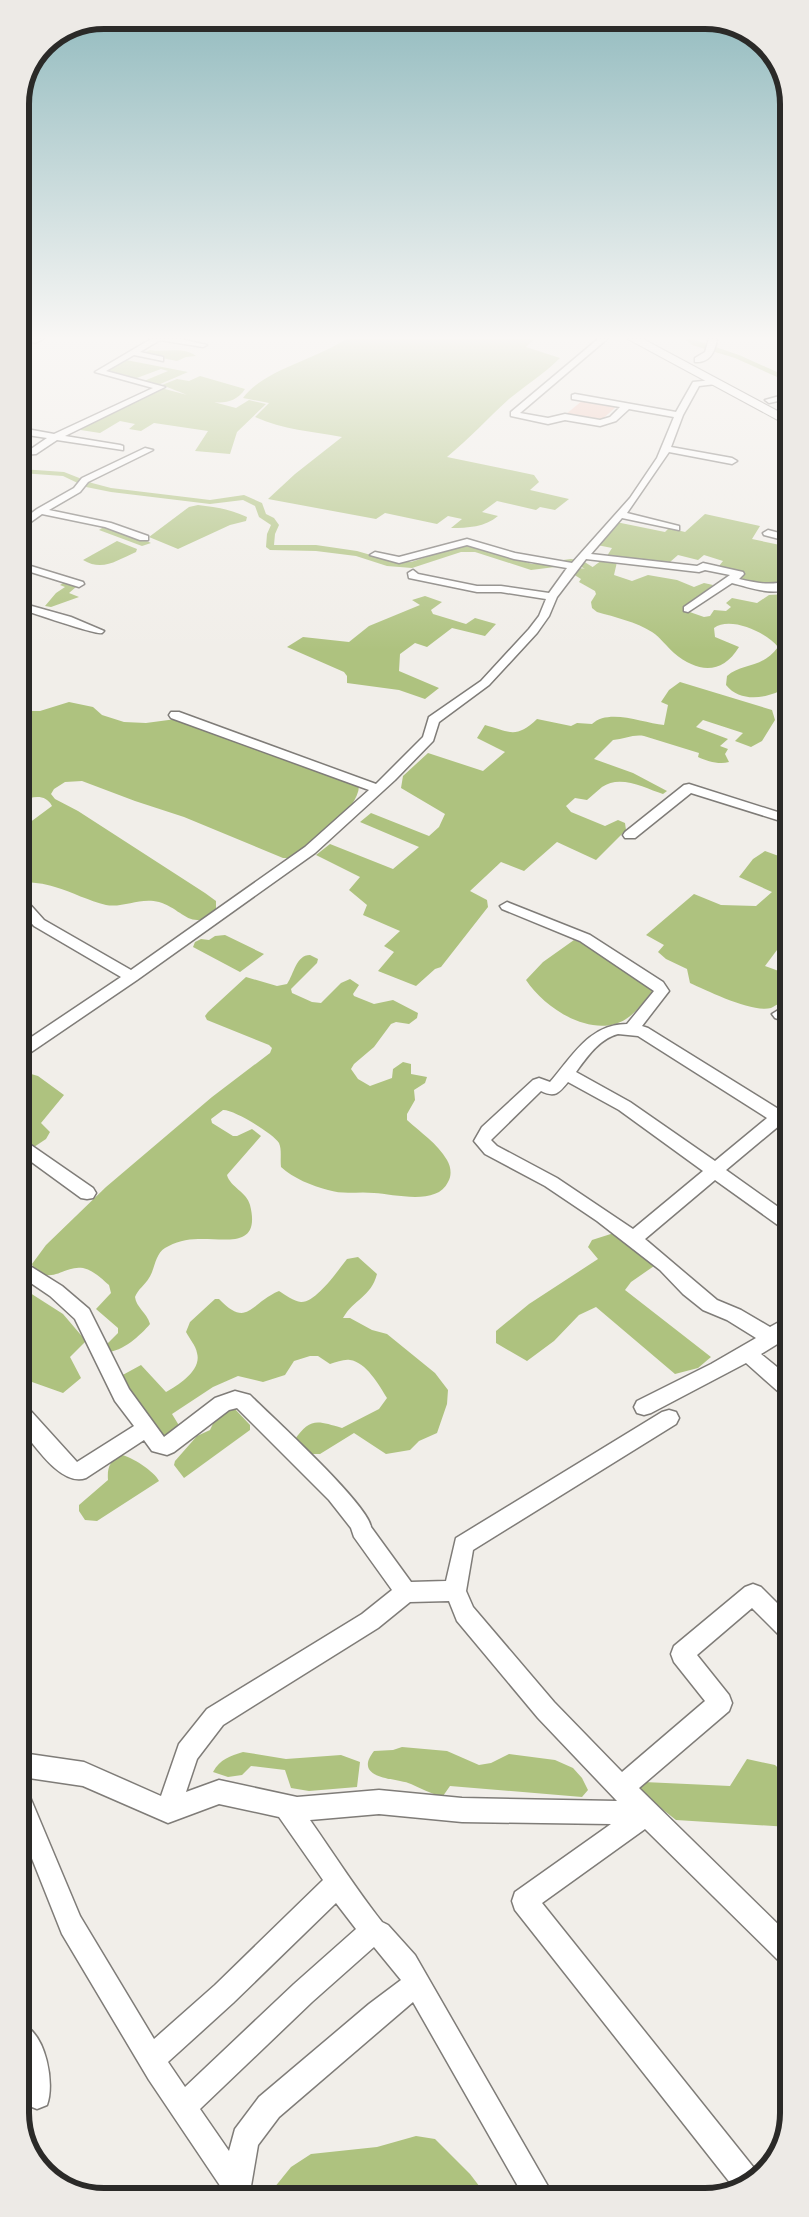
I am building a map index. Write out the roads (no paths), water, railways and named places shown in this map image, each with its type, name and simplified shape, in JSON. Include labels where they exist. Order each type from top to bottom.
[{"type":"street","points":[[29,452],[33,452],[47,442]]},
{"type":"street","points":[[87,442],[120,448]]},
{"type":"street","points":[[29,1047],[132,977],[310,850],[378,789],[430,738],[433,720],[485,684],[514,654],[544,616],[552,597],[574,566],[650,477],[669,442]]},
{"type":"street","points":[[666,449],[732,461]]},
{"type":"street","points":[[29,520],[83,484],[148,450]]},
{"type":"street","points":[[40,511],[108,525],[144,538]]},
{"type":"street","points":[[619,514],[675,528]]},
{"type":"street","points":[[768,533],[780,536]]},
{"type":"street","points":[[374,555],[399,560],[467,542],[537,561],[574,566]]},
{"type":"street","points":[[583,556],[699,569],[703,566],[714,567],[740,574],[688,610]]},
{"type":"street","points":[[29,570],[79,584]]},
{"type":"street","points":[[413,573],[413,576],[477,589],[501,589],[552,597]]},
{"type":"street","points":[[732,580],[780,588]]},
{"type":"street","points":[[29,608],[98,631]]},
{"type":"street","points":[[175,715],[378,789]]},
{"type":"street","points":[[630,835],[689,788],[780,817]]},
{"type":"street","points":[[507,906],[585,938],[658,985],[662,991],[638,1018],[632,1028]]},
{"type":"street","points":[[29,912],[39,924],[132,977]]},
{"type":"street","points":[[772,1338],[734,1315],[710,1305],[633,1239],[586,1204],[491,1150],[482,1141],[488,1131],[539,1084],[552,1090],[598,1035],[632,1028],[643,1032],[780,1118]]},
{"type":"street","points":[[566,1074],[620,1102],[780,1217]]},
{"type":"street","points":[[633,1239],[780,1122]]},
{"type":"street","points":[[29,1152],[87,1193]]},
{"type":"street","points":[[29,1273],[56,1291],[82,1314],[122,1395],[159,1445],[168,1446],[222,1404],[236,1399],[243,1401],[336,1494],[361,1525],[361,1530],[406,1592]]},
{"type":"street","points":[[644,1407],[726,1366],[772,1338],[780,1331]]},
{"type":"street","points":[[747,1353],[780,1381]]},
{"type":"street","points":[[669,1418],[463,1545],[455,1591],[465,1614],[546,1710],[621,1788],[780,1944]]},
{"type":"street","points":[[29,1424],[72,1471],[79,1472],[147,1428]]},
{"type":"street","points":[[168,1811],[187,1752],[215,1717],[370,1621],[406,1592],[455,1591]]},
{"type":"street","points":[[621,1788],[721,1703],[682,1654],[753,1594],[780,1621]]},
{"type":"street","points":[[29,1766],[84,1774],[168,1811],[219,1792],[298,1809],[379,1802],[462,1810],[647,1813]]},
{"type":"street","points":[[285,1805],[339,1882],[345,1895],[373,1931],[379,1934],[406,1964],[535,2188]]},
{"type":"street","points":[[647,1813],[524,1901],[744,2178]]},
{"type":"street","points":[[29,1821],[71,1925],[182,2108],[238,2186],[245,2138],[269,2107],[378,2013],[416,1984]]},
{"type":"street","points":[[151,2059],[224,1994],[339,1882]]},
{"type":"street","points":[[182,2108],[303,1993],[373,1931]]},
{"type":"street","points":[[29,2047],[32,2051],[37,2095]]},
{"type":"waterway","points":[[29,472],[64,474],[89,485],[111,490],[210,502],[244,497],[259,505],[262,515],[271,520],[275,525],[271,534],[270,547],[316,548],[357,554],[387,563],[412,565],[460,549],[476,549],[531,567],[571,562],[583,564],[606,578]]}]
